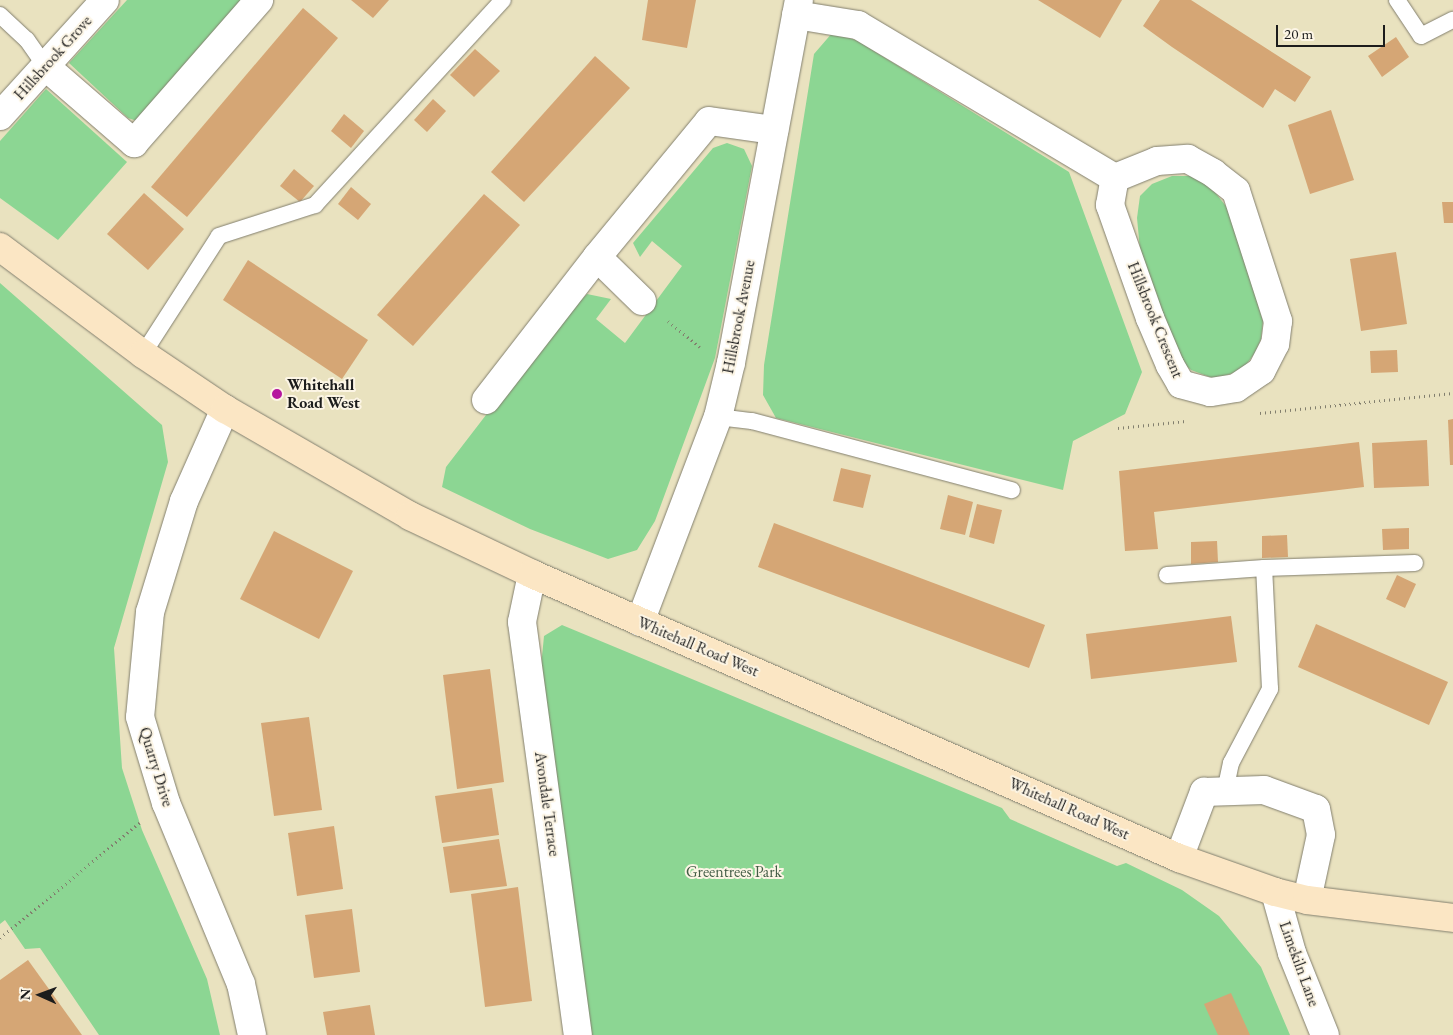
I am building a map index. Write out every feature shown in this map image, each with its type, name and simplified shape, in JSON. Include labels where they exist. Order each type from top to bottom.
[{"type":"street","name":"Hillsbrook Grove","points":[[0,116],[105,0]]},
{"type":"street","points":[[45,66],[134,143],[259,0]]},
{"type":"street","points":[[797,8],[858,25],[1115,178]]},
{"type":"street","name":"Hillsbrook Avenue","points":[[640,622],[718,417],[731,363],[797,8]]},
{"type":"street","points":[[486,400],[597,257],[709,121],[774,130]]},
{"type":"street","name":"Hillsbrook Crescent","points":[[1188,159],[1213,173],[1236,191],[1278,321],[1274,344],[1261,371],[1236,388],[1210,392],[1181,384],[1150,318],[1110,204],[1115,178],[1157,161],[1188,159]]},
{"type":"street","name":"Whitehall Road West","points":[[0,247],[143,354],[225,409],[410,516],[532,574],[1179,858],[1275,892],[1307,900],[1453,918]]},
{"type":"street","points":[[597,257],[642,301]]},
{"type":"street","name":"Quarry Drive","points":[[225,409],[184,501],[150,612],[140,717],[166,803],[241,984],[252,1035]]},
{"type":"street","name":"Avondale Terrace","points":[[532,574],[522,622],[578,1035]]},
{"type":"street","points":[[1179,858],[1204,792],[1264,790],[1316,809],[1321,835],[1307,900]]},
{"type":"street","name":"Limekiln Lane","points":[[1275,892],[1292,954],[1326,1035]]},
{"type":"lane","points":[[143,354],[220,236],[315,205],[503,0]]},
{"type":"lane","points":[[1397,0],[1421,36],[1453,20]]},
{"type":"lane","points":[[0,15],[28,40],[45,66]]},
{"type":"lane","points":[[718,417],[752,421],[1012,490]]},
{"type":"lane","points":[[1167,575],[1264,568],[1415,563]]},
{"type":"lane","points":[[1226,791],[1231,763],[1270,689],[1264,568]]},
{"type":"path","points":[[642,301],[701,348]]},
{"type":"path","points":[[1258,413],[1453,393]]},
{"type":"path","points":[[1118,428],[1193,420]]},
{"type":"path","points":[[0,938],[140,822]]},
{"type":"green space","points":[[127,0],[246,0],[137,121],[128,118],[69,63]]},
{"type":"green space","points":[[833,32],[858,41],[1069,172],[1142,372],[1125,414],[1073,441],[1063,490],[776,418],[763,395],[764,365],[814,54]]},
{"type":"green space","points":[[46,89],[127,162],[58,240],[0,198],[0,141]]},
{"type":"green space","points":[[727,143],[744,149],[752,166],[715,358],[655,521],[637,550],[608,559],[530,529],[442,487],[446,467],[552,329],[587,294],[611,299],[596,319],[625,343],[682,266],[652,241],[640,257],[633,243],[713,148]]},
{"type":"green space","points":[[1172,176],[1191,176],[1207,182],[1229,210],[1263,321],[1261,339],[1255,353],[1242,370],[1215,379],[1191,370],[1175,356],[1140,250],[1137,218],[1140,196],[1152,184]]},
{"type":"green space","points":[[0,283],[162,425],[168,462],[114,648],[122,768],[142,830],[207,979],[220,1035],[99,1035],[40,948],[25,949],[5,920],[0,924]]},
{"type":"green space","name":"Greentrees Park","points":[[562,625],[1002,808],[1010,819],[1117,866],[1126,863],[1182,890],[1219,916],[1261,967],[1290,1035],[591,1035],[541,667],[544,636]]},
{"type":"building","points":[[351,0],[389,0],[373,18]]},
{"type":"building","points":[[648,0],[696,0],[687,48],[642,40]]},
{"type":"building","points":[[1038,0],[1122,0],[1100,38]]},
{"type":"building","points":[[1160,0],[1191,0],[1311,77],[1295,102],[1275,89],[1263,108],[1143,26]]},
{"type":"building","points":[[303,8],[338,38],[187,217],[151,187]]},
{"type":"building","points":[[1396,37],[1409,57],[1382,77],[1368,56]]},
{"type":"building","points":[[475,49],[500,71],[474,97],[450,75]]},
{"type":"building","points":[[595,56],[630,88],[524,202],[491,172]]},
{"type":"building","points":[[433,99],[446,111],[427,132],[414,120]]},
{"type":"building","points":[[1331,110],[1354,180],[1310,194],[1288,125]]},
{"type":"building","points":[[344,114],[364,131],[351,148],[331,131]]},
{"type":"building","points":[[294,169],[314,186],[300,202],[280,186]]},
{"type":"building","points":[[351,187],[371,204],[358,220],[338,204]]},
{"type":"building","points":[[144,193],[184,229],[148,270],[107,234]]},
{"type":"building","points":[[484,194],[520,225],[413,346],[377,315]]},
{"type":"building","points":[[1442,202],[1453,202],[1453,223],[1444,223]]},
{"type":"building","points":[[1396,252],[1407,324],[1361,331],[1350,259]]},
{"type":"building","points":[[248,260],[368,340],[342,379],[223,300]]},
{"type":"building","points":[[1397,350],[1398,372],[1371,373],[1370,351]]},
{"type":"building","points":[[1453,419],[1453,465],[1450,465],[1448,420]]},
{"type":"building","points":[[1427,440],[1429,486],[1374,488],[1372,443]]},
{"type":"building","points":[[1359,442],[1364,487],[1154,512],[1158,549],[1125,551],[1119,471]]},
{"type":"building","points":[[841,468],[871,475],[863,508],[833,501]]},
{"type":"building","points":[[948,495],[973,502],[965,535],[940,529]]},
{"type":"building","points":[[977,504],[1002,510],[994,544],[969,537]]},
{"type":"building","points":[[774,523],[1045,625],[1029,668],[758,567]]},
{"type":"building","points":[[1409,528],[1409,549],[1383,550],[1382,529]]},
{"type":"building","points":[[274,531],[353,571],[319,639],[240,599]]},
{"type":"building","points":[[1287,535],[1288,557],[1262,558],[1262,536]]},
{"type":"building","points":[[1217,541],[1218,562],[1191,564],[1191,542]]},
{"type":"building","points":[[1397,575],[1416,584],[1405,608],[1386,599]]},
{"type":"building","points":[[1231,616],[1237,662],[1091,679],[1086,634]]},
{"type":"building","points":[[1316,624],[1448,682],[1429,725],[1298,667]]},
{"type":"building","points":[[490,669],[504,782],[457,789],[443,675]]},
{"type":"building","points":[[309,717],[322,810],[274,816],[261,723]]},
{"type":"building","points":[[492,788],[499,835],[442,843],[435,796]]},
{"type":"building","points":[[334,826],[343,889],[297,896],[288,833]]},
{"type":"building","points":[[499,839],[507,886],[450,893],[443,847]]},
{"type":"building","points":[[518,887],[532,1001],[485,1007],[471,894]]},
{"type":"building","points":[[352,909],[360,972],[314,978],[305,915]]},
{"type":"building","points":[[28,960],[82,1035],[0,1035],[0,980]]},
{"type":"building","points":[[1231,993],[1250,1035],[1218,1035],[1204,1004]]},
{"type":"building","points":[[370,1005],[375,1035],[327,1035],[323,1012]]},
{"type":"place","name":"Whitehall Road West","points":[[277,394]]}]
